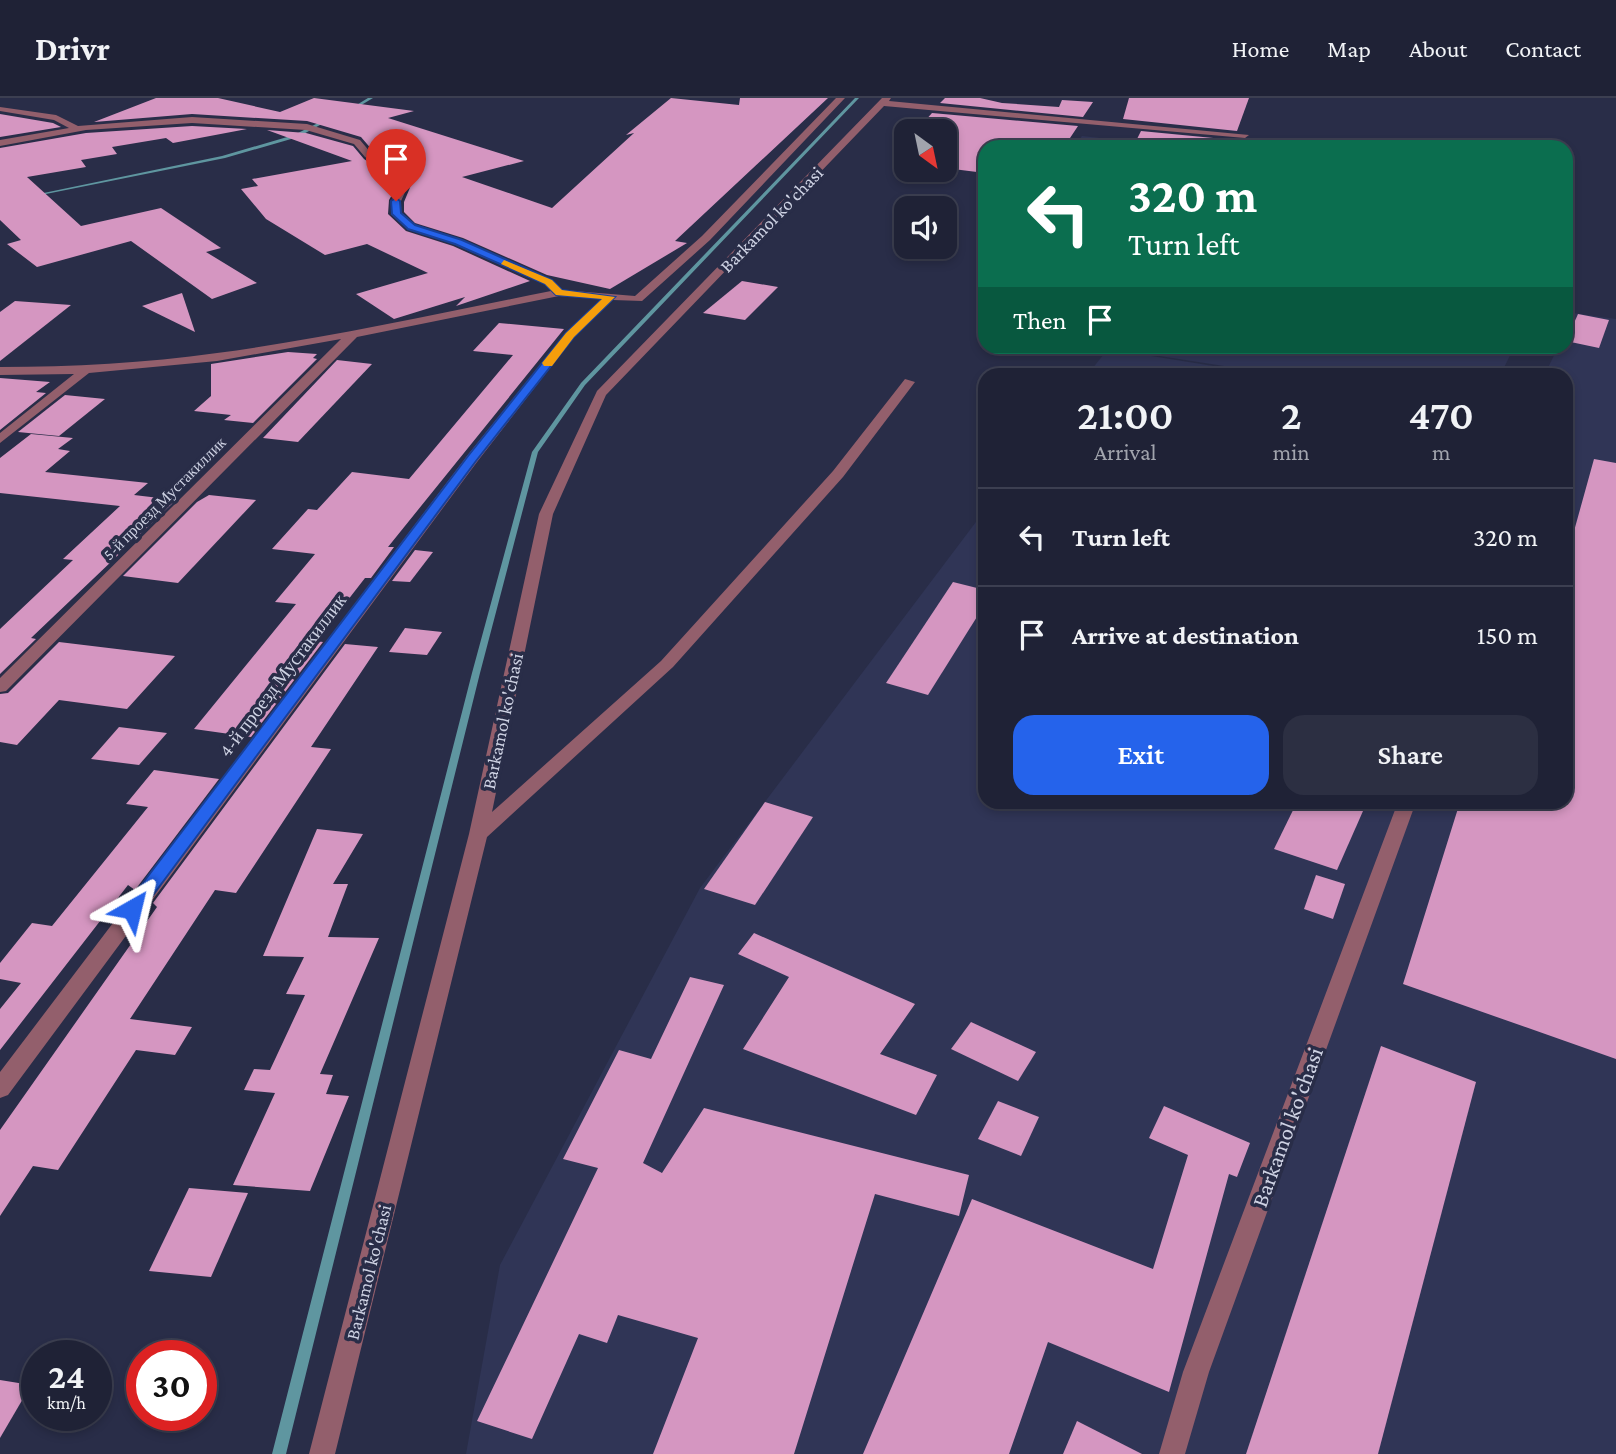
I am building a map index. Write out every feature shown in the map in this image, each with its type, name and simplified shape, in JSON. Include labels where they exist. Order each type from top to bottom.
[{"type":"street","points":[[0,371],[86,370],[217,356],[353,334],[559,293],[638,299],[706,238],[841,98]]},
{"type":"street","points":[[885,101],[1245,135]]},
{"type":"street","name":"Barkamol ko'chasi","points":[[322,1454],[478,834],[547,514],[601,394],[885,101]]},
{"type":"street","points":[[0,109],[56,118],[76,128]]},
{"type":"street","points":[[0,143],[76,128],[191,120],[312,128],[357,142],[368,155],[408,181],[396,201],[396,214],[411,227],[470,247],[548,282],[559,293]]},
{"type":"street","name":"4-й проезд Мустакиллик","points":[[0,1089],[472,458],[570,335],[610,297]]},
{"type":"street","name":"5-й проезд Мустакиллик","points":[[0,687],[353,334]]},
{"type":"street","points":[[0,439],[86,370]]},
{"type":"street","points":[[478,834],[667,664],[838,474],[909,382]]},
{"type":"street","name":"Barkamol ko'chasi","points":[[1172,1454],[1196,1372],[1403,809]]},
{"type":"shaded area","points":[[1082,136],[1118,140],[1079,140]]},
{"type":"shaded area","points":[[1573,313],[1616,319],[1616,1454],[466,1454],[500,1265],[700,888],[978,519],[978,809],[1573,809],[1573,368],[1548,368],[1555,354],[1573,354]]},
{"type":"shaded area","points":[[1104,354],[1139,354],[1226,368],[1093,368]]},
{"type":"shaded area","points":[[1147,354],[1510,354],[1504,368],[1237,368]]},
{"type":"building","points":[[156,98],[218,98],[280,112],[314,98],[414,111],[388,118],[524,161],[462,177],[552,208],[634,133],[626,135],[671,98],[739,105],[740,98],[828,98],[675,241],[687,243],[610,289],[547,275],[463,238],[415,223],[404,212],[404,202],[414,178],[373,151],[361,137],[307,121],[192,114],[94,122]]},
{"type":"building","points":[[945,98],[980,98],[1002,103],[1059,107],[1062,100],[1093,102],[1083,117],[940,103]]},
{"type":"building","points":[[1129,98],[1249,98],[1237,131],[1123,119]]},
{"type":"building","points":[[932,113],[1078,126],[1069,140],[978,140],[978,172],[957,170],[957,119],[927,119]]},
{"type":"building","points":[[0,114],[53,123],[61,127],[0,137]]},
{"type":"building","points":[[192,126],[247,129],[173,143],[166,138],[112,147],[117,154],[81,160],[86,167],[27,177],[81,226],[161,208],[221,248],[206,252],[257,283],[212,299],[131,241],[37,267],[7,244],[21,240],[0,220],[0,148],[86,133]]},
{"type":"building","points":[[267,130],[306,133],[353,146],[364,159],[399,183],[389,200],[388,214],[406,231],[453,246],[530,281],[456,306],[465,297],[394,319],[356,294],[428,273],[367,244],[325,255],[266,219],[241,189],[258,186],[252,179],[352,161]]},
{"type":"building","points":[[1141,131],[1234,140],[1136,140]]},
{"type":"building","points":[[742,281],[778,287],[745,320],[703,313]]},
{"type":"building","points":[[182,293],[195,332],[142,306]]},
{"type":"building","points":[[15,301],[71,305],[0,361],[0,312]]},
{"type":"building","points":[[1578,314],[1609,320],[1599,348],[1573,342],[1573,325]]},
{"type":"building","points":[[499,323],[564,329],[388,547],[394,547],[371,578],[365,578],[316,641],[323,642],[251,737],[194,729],[296,604],[275,602],[315,554],[272,549],[308,509],[317,510],[352,472],[409,479],[513,355],[473,351]]},
{"type":"building","points":[[288,352],[317,354],[313,358],[317,359],[253,423],[224,420],[231,415],[194,411],[211,396],[211,364]]},
{"type":"building","points":[[337,360],[372,364],[298,442],[263,438]]},
{"type":"building","points":[[0,378],[50,382],[36,392],[46,393],[0,430]]},
{"type":"building","points":[[65,395],[105,399],[59,436],[18,432]]},
{"type":"building","points":[[31,434],[73,438],[58,449],[70,451],[45,472],[148,483],[134,495],[176,500],[31,638],[36,639],[0,674],[0,629],[73,560],[63,559],[120,506],[0,493],[0,458]]},
{"type":"building","points":[[1594,459],[1616,463],[1616,1059],[1403,984],[1458,809],[1573,809],[1573,535]]},
{"type":"building","points":[[209,495],[256,500],[178,583],[123,576],[197,502]]},
{"type":"building","points":[[415,550],[433,552],[410,582],[392,581]]},
{"type":"building","points":[[953,582],[978,588],[978,615],[928,695],[886,683]]},
{"type":"building","points":[[405,628],[442,632],[427,655],[389,652]]},
{"type":"building","points":[[59,642],[175,656],[127,709],[59,700],[17,745],[0,742],[0,694],[8,693]]},
{"type":"building","points":[[345,644],[378,647],[311,747],[331,749],[236,893],[215,890],[130,1019],[192,1027],[175,1055],[136,1050],[58,1170],[33,1166],[0,1216],[0,1130],[157,907],[153,903]]},
{"type":"building","points":[[119,727],[167,733],[139,765],[91,759]]},
{"type":"building","points":[[154,770],[219,779],[135,890],[128,885],[0,1050],[0,1009],[21,983],[0,979],[0,963],[32,923],[52,926],[148,807],[126,804]]},
{"type":"building","points":[[765,802],[813,817],[755,905],[704,889]]},
{"type":"building","points":[[1294,809],[1364,809],[1337,870],[1274,849]]},
{"type":"building","points":[[317,829],[363,834],[333,884],[348,884],[328,937],[379,938],[320,1074],[333,1075],[326,1094],[349,1096],[310,1191],[233,1185],[275,1093],[244,1090],[254,1069],[270,1070],[305,995],[286,994],[304,957],[263,956]]},
{"type":"building","points":[[1316,875],[1345,884],[1333,919],[1304,909]]},
{"type":"building","points":[[754,933],[915,1004],[880,1054],[937,1075],[916,1115],[743,1049],[789,977],[738,954]]},
{"type":"building","points":[[690,977],[724,985],[643,1163],[662,1173],[704,1108],[969,1175],[959,1216],[875,1194],[794,1454],[653,1454],[698,1338],[618,1315],[607,1343],[579,1334],[532,1439],[477,1421],[598,1168],[563,1159],[619,1050],[651,1059]]},
{"type":"building","points":[[971,1022],[1036,1052],[1018,1081],[951,1049]]},
{"type":"building","points":[[1381,1046],[1476,1082],[1378,1454],[1246,1454]]},
{"type":"building","points":[[998,1101],[1039,1117],[1021,1156],[978,1139]]},
{"type":"building","points":[[1164,1106],[1250,1143],[1237,1177],[1229,1174],[1169,1392],[1048,1342],[1009,1454],[863,1454],[972,1199],[1153,1269],[1188,1155],[1149,1138]]},
{"type":"building","points":[[189,1188],[248,1193],[211,1277],[149,1271]]},
{"type":"building","points":[[0,1380],[21,1383],[21,1402],[0,1438]]},
{"type":"building","points":[[1077,1421],[1142,1454],[1063,1454]]},
{"type":"waterway","points":[[352,109],[371,98]]},
{"type":"waterway","points":[[279,1454],[476,673],[535,452],[583,384],[857,98]]},
{"type":"waterway","points":[[36,195],[223,157],[296,136],[327,120]]},
{"type":"slow traffic","points":[[504,262],[548,282],[559,293],[610,297],[570,335],[548,363]]},
{"type":"route","points":[[132,909],[472,458],[570,335],[610,297],[559,293],[548,282],[458,242],[411,227],[396,214],[396,201]]}]
